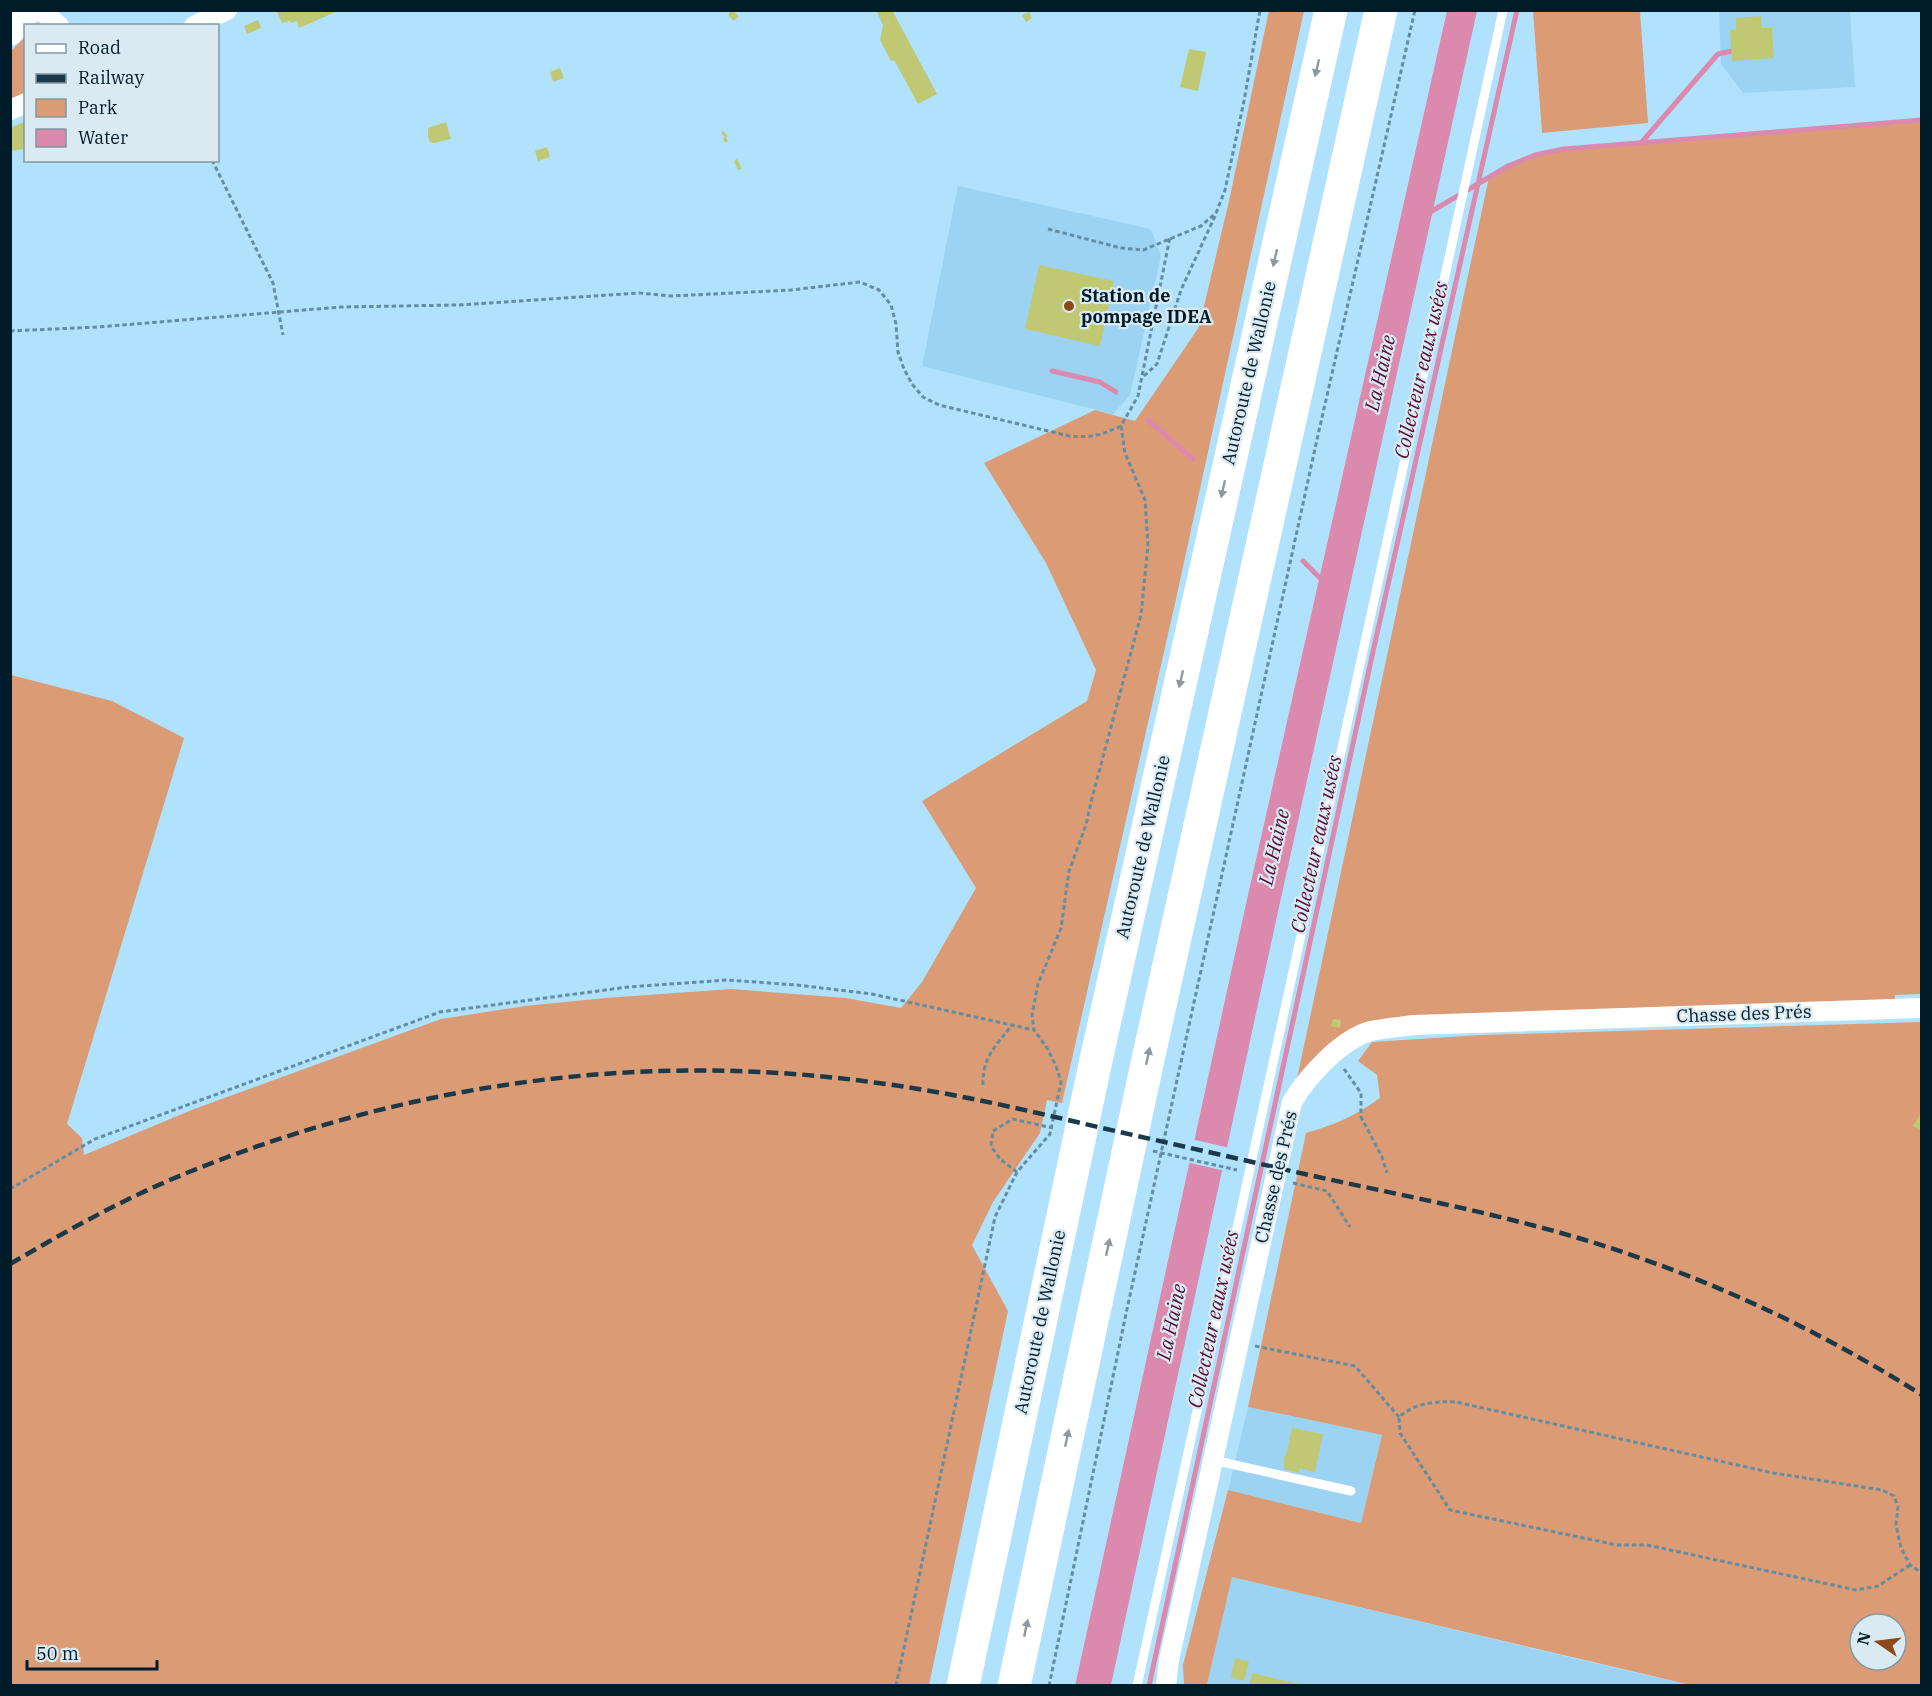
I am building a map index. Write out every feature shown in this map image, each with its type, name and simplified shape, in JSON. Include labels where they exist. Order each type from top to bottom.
[{"type":"highway","name":"Autoroute de Wallonie","points":[[963,1686],[1101,1039],[1331,10]]},
{"type":"highway","points":[[1014,1686],[1147,1064],[1381,10]]},
{"type":"main road","points":[[10,33],[29,10]]},
{"type":"street","points":[[41,10],[57,24]]},
{"type":"street","points":[[198,24],[226,10]]},
{"type":"street","points":[[10,110],[24,104]]},
{"type":"street","name":"Chasse des Prés","points":[[1166,1686],[1169,1660],[1292,1102],[1301,1088],[1333,1053],[1369,1032],[1414,1025],[1922,1008]]},
{"type":"lane","points":[[1137,1686],[1503,10]]},
{"type":"lane","points":[[1213,1460],[1351,1491]]},
{"type":"path","points":[[1143,377],[1157,364],[1181,290],[1225,190],[1260,10]]},
{"type":"path","points":[[1049,1686],[1127,1309],[1318,435],[1415,10]]},
{"type":"path","points":[[213,162],[273,283],[283,335]]},
{"type":"path","points":[[1047,229],[1120,248],[1143,250],[1201,226],[1216,213]]},
{"type":"path","points":[[896,1686],[995,1217],[1017,1172],[1050,1134],[1061,1082],[1047,1048],[1034,1030],[1032,1015],[1035,996],[1045,965],[1061,928],[1069,871],[1086,825],[1141,615],[1148,545],[1145,500],[1125,453],[1121,426],[1138,396],[1143,377],[1170,237]]},
{"type":"path","points":[[10,331],[98,327],[341,307],[458,305],[639,293],[672,296],[791,290],[860,282],[879,290],[891,305],[896,324],[898,352],[912,384],[923,397],[939,405],[1069,436],[1089,438],[1121,426]]},
{"type":"path","points":[[10,1189],[95,1139],[440,1012],[628,987],[727,980],[872,994],[1034,1030]]},
{"type":"path","points":[[983,1085],[982,1073],[988,1053],[1012,1025]]},
{"type":"path","points":[[1333,1053],[1360,1093],[1361,1117],[1382,1157],[1387,1173]]},
{"type":"path","points":[[1017,1172],[1000,1159],[991,1146],[993,1131],[1014,1119],[1060,1129]]},
{"type":"path","points":[[1152,1150],[1245,1172]]},
{"type":"path","points":[[1291,1183],[1327,1191],[1350,1227]]},
{"type":"path","points":[[1239,1343],[1355,1366],[1399,1417],[1400,1433],[1450,1510],[1617,1545],[1647,1545],[1856,1590],[1878,1586],[1910,1565]]},
{"type":"path","points":[[1399,1417],[1408,1409],[1435,1401],[1456,1402],[1773,1473],[1882,1490],[1894,1496],[1898,1507],[1896,1525],[1901,1548],[1910,1565],[1922,1573]]},
{"type":"shaded area","points":[[1719,11],[1850,11],[1855,87],[1743,93],[1721,64]]},
{"type":"shaded area","points":[[958,186],[1151,229],[1161,256],[1130,395],[1113,414],[922,366]]},
{"type":"shaded area","points":[[1248,1407],[1382,1435],[1361,1523],[1228,1491]]},
{"type":"shaded area","points":[[1232,1577],[1623,1670],[1691,1685],[1207,1686]]},
{"type":"green space","points":[[1269,10],[1304,11],[1176,599],[1062,1103],[1047,1100],[1040,1133],[993,1202],[972,1245],[1008,1311],[929,1685],[11,1685],[11,675],[112,701],[184,738],[67,1124],[82,1138],[84,1155],[194,1109],[441,1019],[525,1006],[731,989],[846,998],[901,1008],[922,982],[976,888],[922,801],[1087,701],[1096,670],[1046,563],[984,463],[1095,410],[1135,421],[1199,327],[1229,201]]},
{"type":"green space","points":[[1533,11],[1640,11],[1648,123],[1542,133]]},
{"type":"green space","points":[[24,38],[24,96],[11,103],[11,51]]},
{"type":"green space","points":[[1921,120],[1921,994],[1895,995],[1895,1009],[1369,1032],[1292,1102],[1489,177],[1526,160],[1564,149]]},
{"type":"green space","points":[[1921,1022],[1921,1685],[1691,1685],[1232,1577],[1207,1685],[1184,1685],[1183,1665],[1228,1490],[1361,1523],[1382,1435],[1248,1407],[1306,1133],[1345,1119],[1380,1098],[1377,1075],[1358,1061],[1372,1042],[1480,1035]]},
{"type":"water","name":"La Haine","points":[[1447,11],[1477,11],[1277,916],[1111,1685],[1075,1686],[1246,904]]},
{"type":"pier","points":[[1191,1139],[1230,1148],[1225,1171],[1186,1162]]},
{"type":"building","points":[[280,10],[340,10],[299,28],[297,21],[282,23],[277,12]]},
{"type":"building","points":[[733,10],[739,17],[733,21],[728,14]]},
{"type":"building","points":[[876,10],[892,10],[937,94],[918,104],[894,60],[891,61],[880,40],[883,25]]},
{"type":"building","points":[[1029,12],[1032,18],[1026,22],[1022,15]]},
{"type":"building","points":[[1761,16],[1762,28],[1772,28],[1774,58],[1732,61],[1730,30],[1736,29],[1736,18]]},
{"type":"building","points":[[258,20],[261,28],[247,34],[244,26]]},
{"type":"building","points":[[1189,49],[1206,52],[1198,91],[1180,87]]},
{"type":"building","points":[[560,68],[564,78],[553,82],[550,72]]},
{"type":"building","points":[[24,122],[24,149],[10,151],[10,128]]},
{"type":"building","points":[[446,122],[451,139],[434,143],[430,142],[428,128]]},
{"type":"building","points":[[723,131],[728,136],[726,137],[728,141],[725,143],[723,138],[725,137],[721,133]]},
{"type":"building","points":[[547,147],[550,157],[538,161],[535,151]]},
{"type":"building","points":[[737,159],[742,169],[738,170],[734,161]]},
{"type":"building","name":"Station de pompage IDEA","points":[[1039,265],[1114,281],[1100,346],[1025,329]]},
{"type":"building","points":[[1333,1019],[1341,1020],[1340,1028],[1331,1026]]},
{"type":"building","points":[[1922,1111],[1922,1131],[1913,1126]]},
{"type":"building","points":[[1292,1428],[1323,1434],[1315,1472],[1300,1468],[1299,1473],[1284,1469],[1284,1456],[1286,1456]]},
{"type":"building","points":[[1235,1658],[1249,1662],[1244,1681],[1231,1677]]},
{"type":"building","points":[[1252,1673],[1304,1685],[1304,1686],[1249,1686]]},
{"type":"waterway","name":"Collecteur eaux usées","points":[[1149,1686],[1372,656],[1517,10]]},
{"type":"waterway","points":[[1641,143],[1718,54],[1732,51]]},
{"type":"waterway","points":[[1427,214],[1508,166],[1535,155],[1564,149],[1922,120]]},
{"type":"waterway","points":[[1052,371],[1100,382],[1116,392]]},
{"type":"waterway","points":[[1148,420],[1193,459]]},
{"type":"waterway","points":[[1303,561],[1323,581]]},
{"type":"railway","points":[[10,1264],[98,1215],[189,1172],[272,1141],[356,1116],[442,1096],[528,1082],[615,1073],[702,1070],[790,1074],[878,1083],[982,1101],[1476,1211],[1585,1240],[1673,1270],[1758,1306],[1841,1348],[1922,1395]]},
{"type":"place","name":"Station de pompage IDEA","points":[[1069,306]]}]
